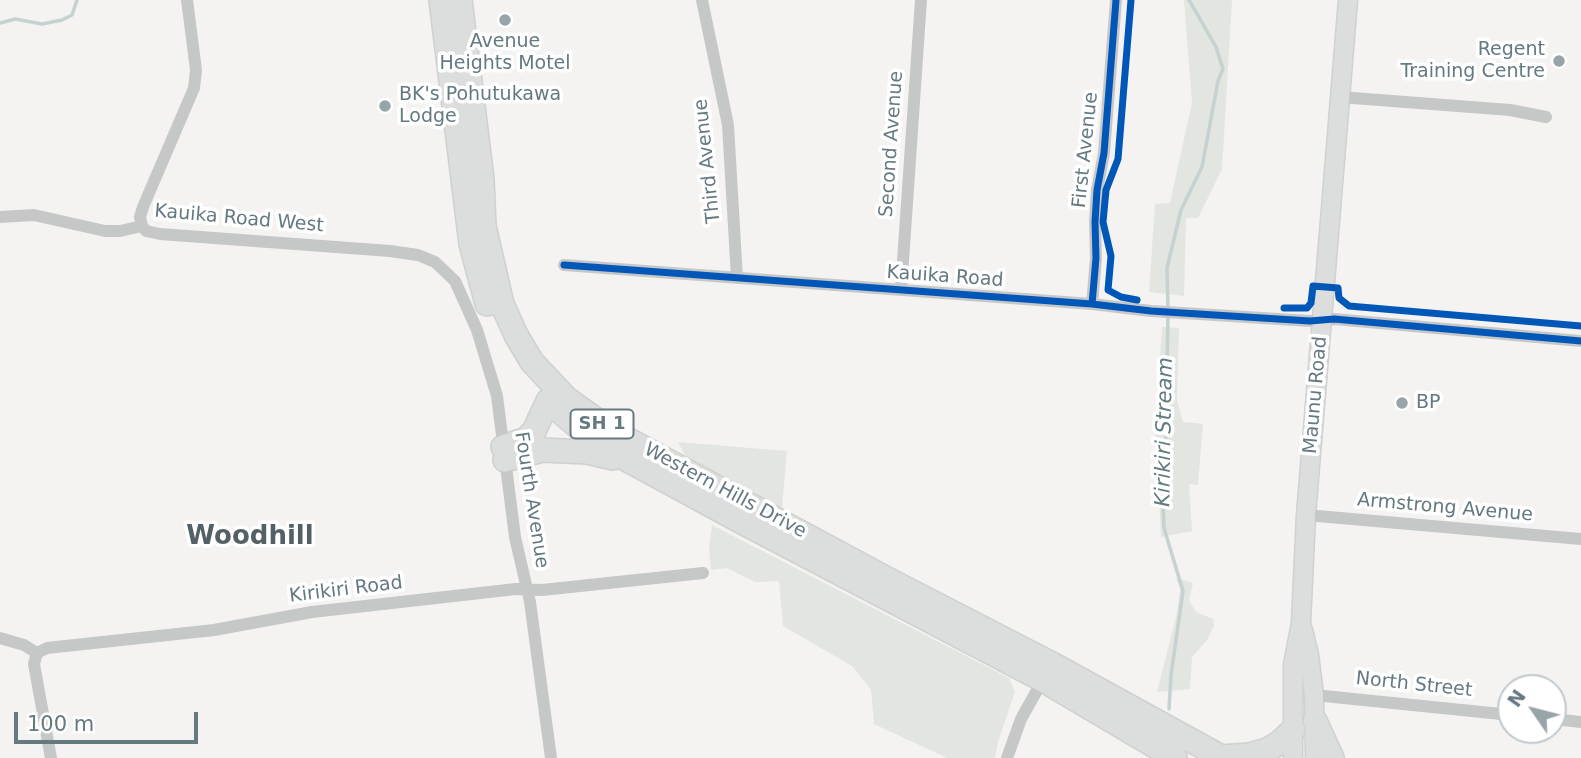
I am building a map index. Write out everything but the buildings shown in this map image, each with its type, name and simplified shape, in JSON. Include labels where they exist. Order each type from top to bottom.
[{"type":"highway","name":"Western Hills Drive","points":[[441,0],[476,266],[494,323],[514,358],[548,401],[586,434],[627,460],[1222,757]]},
{"type":"highway","name":"Western Hills Drive","points":[[460,0],[488,246],[502,304],[532,362],[566,398],[612,430],[883,586]]},
{"type":"highway","points":[[504,454],[534,431],[548,401]]},
{"type":"highway","points":[[504,454],[543,450],[587,452],[627,460]]},
{"type":"highway","name":"Western Hills Drive","points":[[1048,672],[1175,758]]},
{"type":"highway","points":[[1315,721],[1332,758]]},
{"type":"highway","points":[[1222,757],[1249,755],[1267,750],[1293,730]]},
{"type":"main road","name":"Maunu Road","points":[[1293,758],[1293,665],[1301,623],[1306,516],[1348,0]]},
{"type":"main road","name":"Maunu Road","points":[[1301,623],[1309,655],[1314,695],[1315,758]]},
{"type":"street","points":[[142,226],[140,217],[143,207],[194,88],[196,70],[187,0]]},
{"type":"street","name":"Third Avenue","points":[[702,0],[728,125],[737,278]]},
{"type":"street","name":"Second Avenue","points":[[901,290],[920,0]]},
{"type":"street","name":"First Avenue","points":[[1092,304],[1097,190],[1104,153],[1116,0]]},
{"type":"street","points":[[1340,97],[1510,110],[1546,117]]},
{"type":"street","name":"Kauika Road West","points":[[0,217],[34,215],[105,231],[142,226],[146,231],[160,234],[390,251],[435,262]]},
{"type":"street","name":"Fourth Avenue","points":[[435,262],[454,281],[477,330],[497,396],[515,537],[530,602],[551,758]]},
{"type":"street","name":"Kauika Road","points":[[564,265],[1092,304],[1150,311],[1323,320],[1581,341]]},
{"type":"street","name":"Armstrong Avenue","points":[[1306,516],[1581,538]]},
{"type":"street","name":"Kirikiri Road","points":[[37,653],[47,648],[214,630],[312,612],[703,573]]},
{"type":"street","points":[[0,638],[24,645],[37,653],[34,664],[51,758]]},
{"type":"street","points":[[1007,758],[1021,719],[1048,672]]},
{"type":"street","name":"North Street","points":[[1314,695],[1497,714]]},
{"type":"shaded area","points":[[1184,0],[1232,0],[1222,169],[1198,218],[1186,218],[1184,296],[1149,292],[1155,204],[1170,203],[1192,103]]},
{"type":"shaded area","points":[[1162,327],[1179,328],[1177,400],[1183,422],[1203,424],[1198,485],[1189,484],[1192,531],[1161,537],[1155,422]]},
{"type":"shaded area","points":[[678,442],[787,451],[782,508],[687,459]]},
{"type":"shaded area","points":[[712,525],[1009,678],[1015,692],[995,758],[947,758],[874,724],[871,690],[852,666],[783,626],[779,581],[755,582],[727,568],[711,570],[709,550]]},
{"type":"shaded area","points":[[1176,578],[1193,583],[1189,600],[1196,612],[1213,619],[1214,626],[1207,640],[1192,657],[1190,689],[1157,692],[1177,613],[1180,589]]},
{"type":"waterway","points":[[0,23],[15,19],[42,24],[62,20],[72,15],[77,0]]},
{"type":"waterway","name":"Kirikiri Stream","points":[[1168,309],[1167,268],[1181,210],[1202,167],[1218,81],[1223,69],[1216,47],[1189,0]]},
{"type":"waterway","name":"Kirikiri Stream","points":[[1168,317],[1167,367],[1171,382],[1162,481],[1164,528],[1183,591],[1169,709]]},
{"type":"cycle path","points":[[1092,304],[1097,190],[1104,153],[1116,0]]},
{"type":"cycle path","points":[[1131,0],[1118,159],[1106,190],[1103,222],[1111,256],[1108,290],[1121,297],[1137,300]]},
{"type":"cycle path","points":[[564,265],[1092,304],[1151,311],[1310,321],[1334,319],[1581,341]]},
{"type":"cycle path","points":[[1284,308],[1307,308],[1311,303],[1313,286],[1338,288],[1339,298],[1349,306],[1581,326]]},
{"type":"place","name":"Avenue Heights Motel","points":[[505,20]]},
{"type":"place","name":"Regent Training Centre","points":[[1559,61]]},
{"type":"place","name":"BK's Pohutukawa Lodge","points":[[385,106]]},
{"type":"place","name":"BP","points":[[1402,403]]},
{"type":"district","name":"Woodhill","points":[[250,537]]}]
